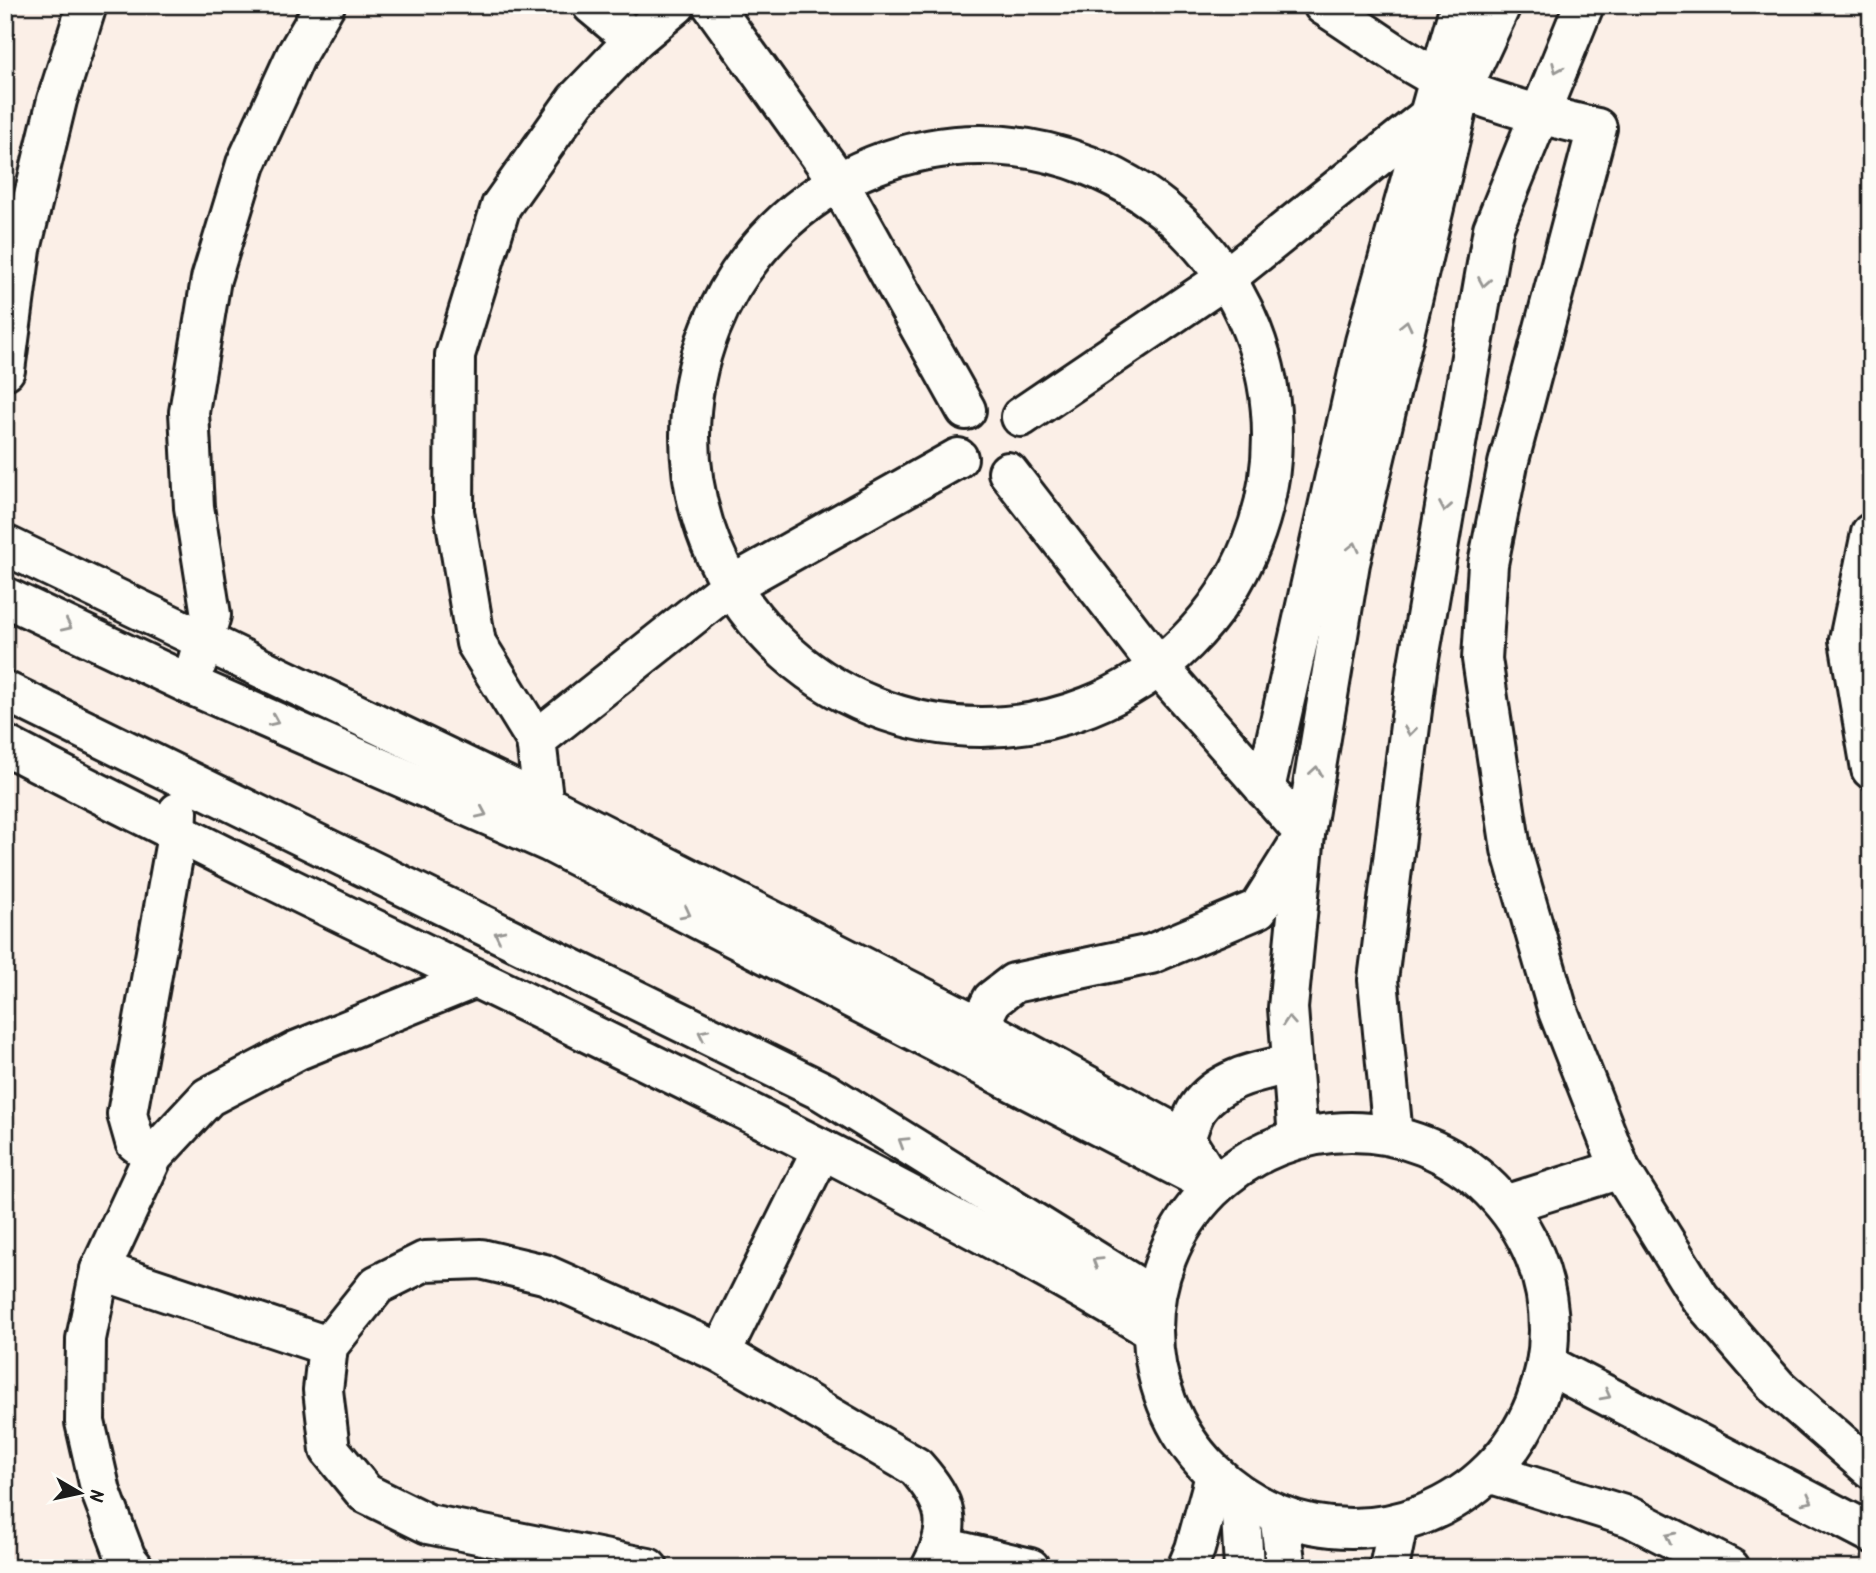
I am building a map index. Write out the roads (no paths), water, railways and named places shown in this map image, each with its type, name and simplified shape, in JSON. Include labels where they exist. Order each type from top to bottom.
[{"type":"street","points":[[5,370],[21,248],[57,100],[87,5]]},
{"type":"street","points":[[191,685],[211,615],[194,507],[189,412],[211,279],[246,164],[296,55],[325,5]]},
{"type":"street","points":[[592,5],[634,40]]},
{"type":"street","points":[[549,842],[536,740],[476,643],[454,511],[455,355],[500,206],[576,100],[634,40],[676,5]]},
{"type":"street","points":[[712,5],[838,181],[966,410]]},
{"type":"street","points":[[1323,5],[1449,83],[1538,114],[1597,128],[1508,464],[1488,564],[1482,659],[1511,849],[1558,1011],[1620,1169],[1700,1298],[1777,1387],[1871,1469]]},
{"type":"street","points":[[1298,1138],[1288,1008],[1305,835],[1350,563],[1449,83],[1460,5]]},
{"type":"street","points":[[1021,417],[1226,278],[1425,119],[1502,5]]},
{"type":"street","points":[[1393,1136],[1378,979],[1417,670],[1493,229],[1584,5]]},
{"type":"street","points":[[1265,789],[1365,342],[1425,119]]},
{"type":"street","points":[[952,145],[1031,148],[1107,173],[1142,192],[1192,236],[1226,278],[1248,320],[1266,378],[1271,413],[1268,485],[1247,555],[1210,616],[1159,667],[1094,706],[1045,721],[983,729],[908,720],[872,708],[806,671],[752,618],[730,586],[705,527],[692,477],[689,438],[699,361],[712,324],[751,257],[786,219],[838,181],[874,164],[912,152],[952,145]]},
{"type":"street","points":[[990,401],[1002,402],[1021,417],[1026,427],[1026,450],[1019,463],[1008,472],[994,476],[980,475],[958,458],[954,432],[966,410],[990,401]]},
{"type":"street","points":[[536,740],[730,586],[958,458]]},
{"type":"street","points":[[1008,472],[1159,667],[1305,835]]},
{"type":"street","points":[[1871,533],[1849,640],[1871,769]]},
{"type":"street","points":[[5,545],[544,804],[979,1026],[1185,1139],[1214,1185]]},
{"type":"street","points":[[5,597],[191,685],[549,842],[1214,1185]]},
{"type":"street","points":[[5,691],[179,779],[824,1092],[1154,1314]]},
{"type":"street","points":[[5,745],[177,835],[822,1149],[1033,1259],[1154,1314]]},
{"type":"street","points":[[153,1156],[135,1142],[127,1114],[177,835],[179,779]]},
{"type":"street","points":[[979,1026],[992,1000],[1014,983],[1151,954],[1258,909],[1305,835]]},
{"type":"street","points":[[134,1568],[126,1558],[101,1492],[85,1422],[86,1339],[100,1270],[153,1156],[208,1097],[298,1050],[473,979]]},
{"type":"street","points":[[1185,1139],[1197,1108],[1219,1087],[1258,1071],[1292,1064]]},
{"type":"street","points":[[1362,1131],[1393,1136],[1426,1146],[1456,1161],[1482,1181],[1505,1205],[1524,1233],[1538,1264],[1549,1330],[1546,1364],[1537,1396],[1524,1426],[1492,1474],[1458,1498],[1429,1513],[1398,1524],[1365,1529],[1332,1529],[1300,1523],[1279,1515],[1228,1486],[1193,1452],[1162,1394],[1155,1362],[1154,1314],[1163,1266],[1176,1237],[1193,1209],[1214,1185],[1258,1155],[1298,1138],[1329,1132],[1362,1131]]},
{"type":"street","points":[[720,1353],[822,1149]]},
{"type":"street","points":[[1505,1205],[1620,1169]]},
{"type":"street","points":[[648,1568],[428,1524],[365,1493],[330,1450],[323,1390],[328,1346],[377,1285],[425,1261],[481,1259],[544,1274],[720,1353],[915,1466],[937,1490],[946,1521],[936,1557],[1030,1568]]},
{"type":"street","points":[[100,1270],[328,1346]]},
{"type":"street","points":[[1546,1364],[1864,1517]]},
{"type":"street","points":[[1492,1474],[1630,1517],[1730,1568]]},
{"type":"street","points":[[1187,1568],[1228,1486]]},
{"type":"street","points":[[1228,1486],[1244,1568]]},
{"type":"street","points":[[1279,1515],[1286,1568]]},
{"type":"street","points":[[1389,1568],[1398,1524]]}]
